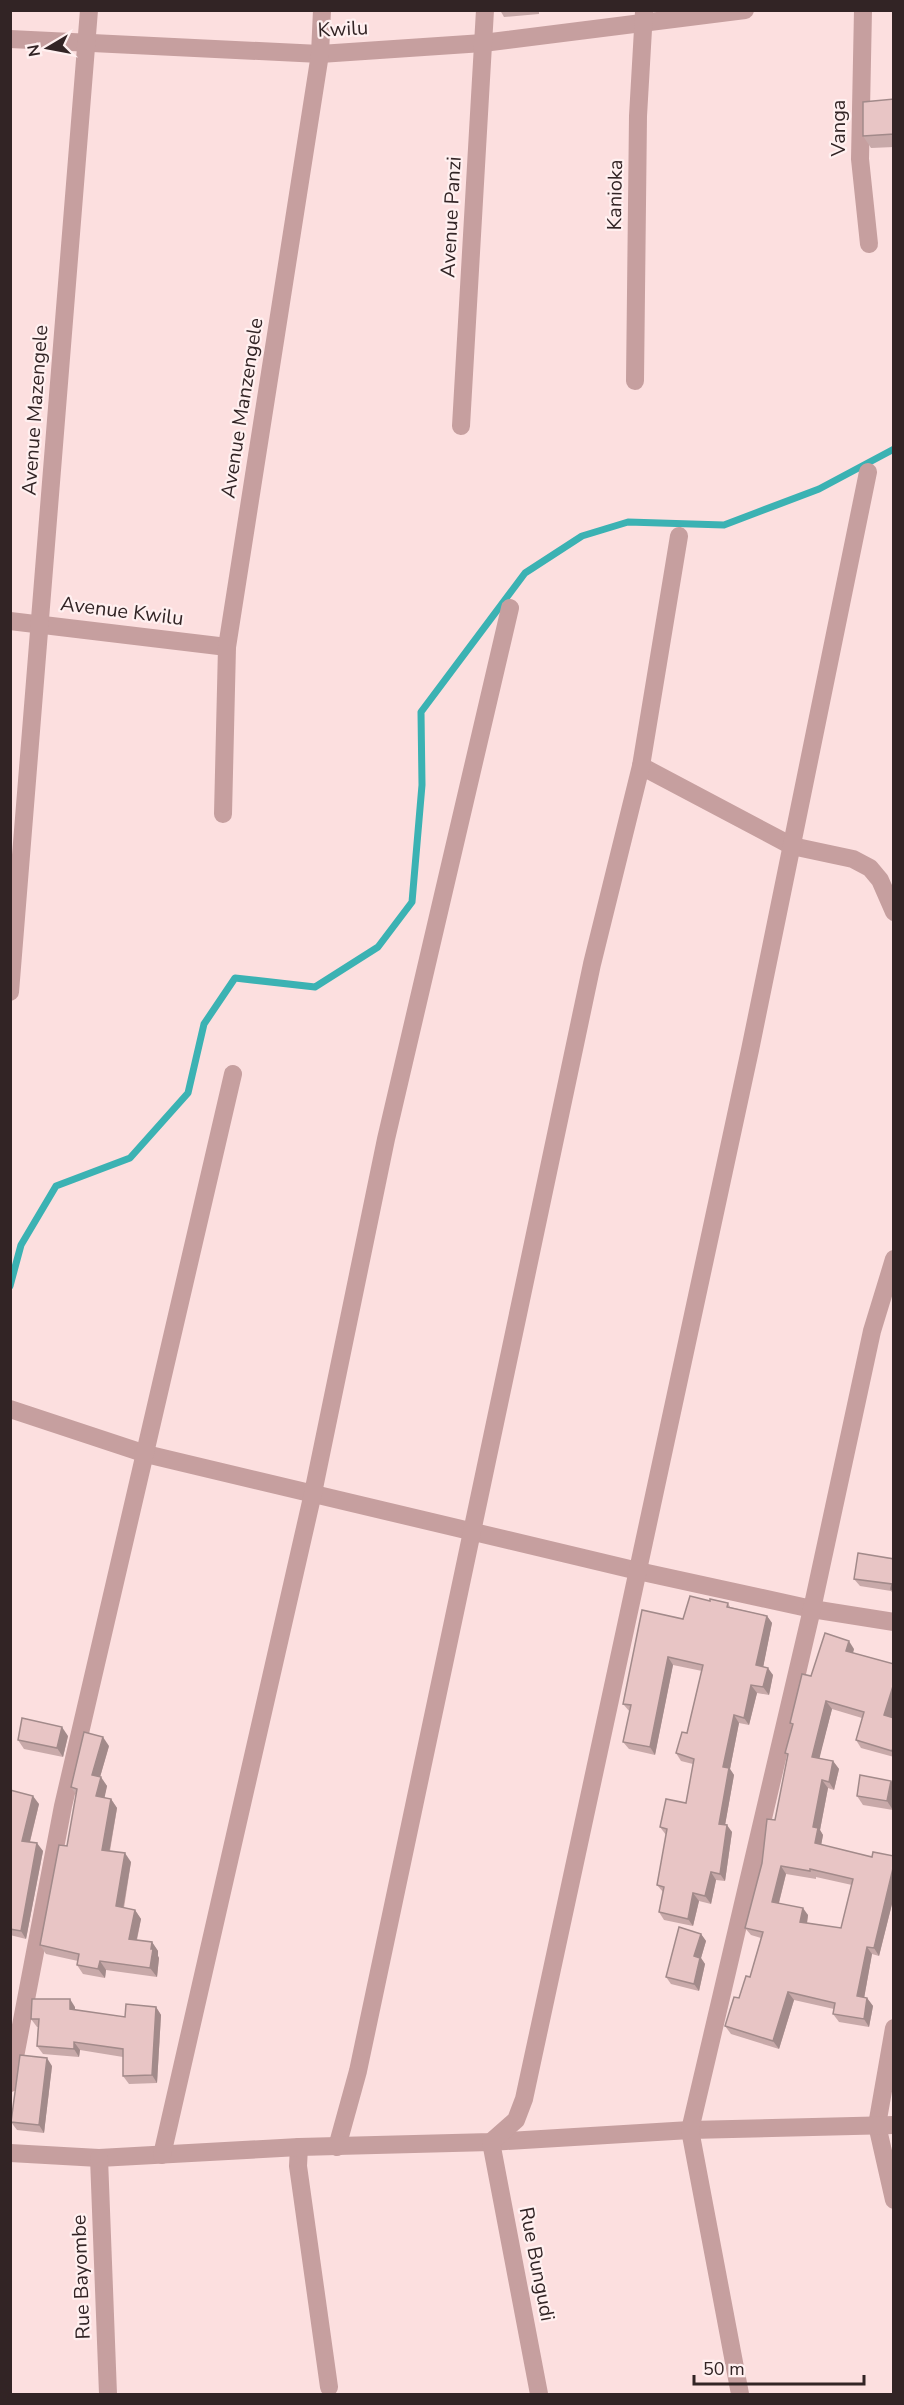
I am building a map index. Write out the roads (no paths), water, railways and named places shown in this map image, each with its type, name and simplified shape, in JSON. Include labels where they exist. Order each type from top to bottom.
[{"type":"street","name":"Avenue Mazengele","points":[[10,992],[89,10]]},
{"type":"street","name":"Avenue Manzengele","points":[[223,814],[228,647],[320,54],[322,10]]},
{"type":"street","name":"Avenue Panzi","points":[[461,426],[485,10]]},
{"type":"street","name":"Kwilu","points":[[10,39],[320,54],[483,43],[643,16],[745,10]]},
{"type":"street","name":"Vanga","points":[[863,10],[860,159],[869,244]]},
{"type":"street","name":"Kanioka","points":[[635,381],[638,116],[643,16]]},
{"type":"street","points":[[491,2142],[516,2120],[524,2099],[792,846],[868,472]]},
{"type":"street","points":[[337,2147],[358,2071],[592,964],[641,766],[679,536]]},
{"type":"street","points":[[162,2155],[313,1493],[386,1139],[510,608]]},
{"type":"street","name":"Avenue Kwilu","points":[[10,621],[228,647]]},
{"type":"street","points":[[641,766],[792,846],[853,859],[870,868],[887,880],[894,912]]},
{"type":"street","points":[[10,2083],[63,1806],[233,1074]]},
{"type":"street","points":[[740,2394],[690,2130],[812,1609],[872,1331],[894,1259]]},
{"type":"street","points":[[10,1409],[146,1454],[638,1571],[812,1609],[894,1622]]},
{"type":"street","points":[[894,2028],[885,2125],[894,2200]]},
{"type":"street","points":[[10,2153],[99,2158],[299,2147],[491,2142],[690,2130],[885,2125]]},
{"type":"street","name":"Rue Bungudi","points":[[491,2142],[539,2394]]},
{"type":"street","points":[[299,2147],[298,2166],[329,2387]]},
{"type":"street","name":"Rue Bayombe","points":[[99,2158],[108,2394]]},
{"type":"waterway","points":[[10,1286],[21,1245],[56,1186],[130,1158],[188,1093],[204,1024],[235,978],[315,987],[378,947],[412,902],[422,785],[421,712],[525,573],[582,536],[628,522],[724,525],[819,489],[894,449]]}]
